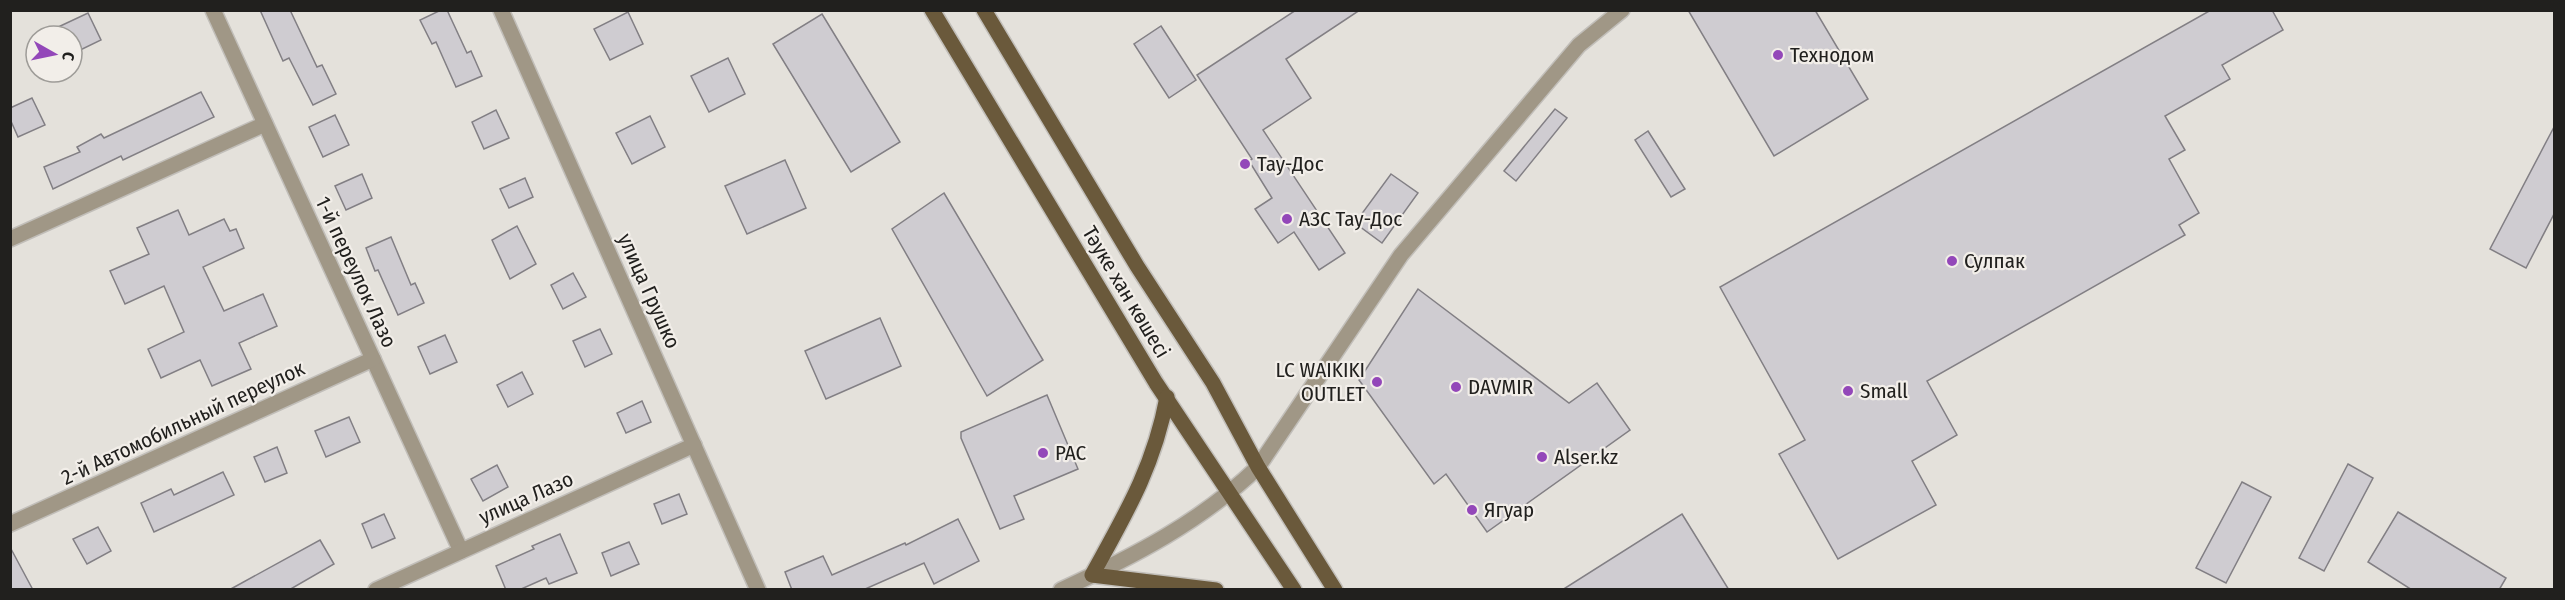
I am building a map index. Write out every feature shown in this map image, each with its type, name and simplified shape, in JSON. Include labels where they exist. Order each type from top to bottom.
[{"type":"main road","name":"Тәуке хан көшесі","points":[[932,10],[1150,373],[1294,590]]},
{"type":"main road","name":"Тәуке хан көшесі","points":[[984,10],[1137,266],[1213,383],[1258,467],[1335,590]]},
{"type":"main road","points":[[1167,397],[1160,433],[1136,494],[1092,575],[1216,590]]},
{"type":"street","name":"1-й переулок Лазо","points":[[213,10],[460,551]]},
{"type":"street","name":"улица Грушко","points":[[501,10],[758,590]]},
{"type":"street","points":[[1061,590],[1189,524],[1230,494],[1258,467],[1401,255],[1579,45],[1622,10]]},
{"type":"street","points":[[10,239],[265,124]]},
{"type":"street","name":"2-й Автомобильный переулок","points":[[10,525],[373,359]]},
{"type":"street","name":"улица Лазо","points":[[376,590],[694,445]]},
{"type":"building","points":[[260,10],[290,10],[317,67],[322,65],[336,94],[313,105],[289,58],[283,61]]},
{"type":"building","points":[[441,10],[447,10],[467,53],[471,51],[482,76],[456,87],[436,42],[432,44],[420,20]]},
{"type":"building","points":[[1296,10],[1360,10],[1286,59],[1311,98],[1263,130],[1345,253],[1319,270],[1294,232],[1278,243],[1255,209],[1272,198],[1249,161],[1252,159],[1197,75]]},
{"type":"building","name":"Технодом","points":[[1688,10],[1815,10],[1868,99],[1774,156]]},
{"type":"building","name":"Сулпак","points":[[2211,10],[2272,10],[2283,30],[2222,65],[2230,79],[2165,116],[2185,150],[2169,159],[2199,213],[2179,225],[2185,235],[1927,381],[1957,435],[1912,461],[1936,505],[1838,559],[1779,454],[1805,440],[1720,287]]},
{"type":"building","points":[[628,12],[643,44],[610,60],[594,29]]},
{"type":"building","points":[[88,13],[101,40],[84,48],[84,24],[65,24]]},
{"type":"building","points":[[822,14],[900,142],[851,172],[773,44]]},
{"type":"building","points":[[1161,26],[1196,80],[1169,98],[1134,44]]},
{"type":"building","points":[[728,58],[745,94],[709,112],[691,76]]},
{"type":"building","points":[[201,92],[214,117],[123,160],[121,156],[53,189],[44,167],[80,152],[77,147],[101,134],[104,138]]},
{"type":"building","points":[[32,98],[45,125],[18,137],[10,119],[10,108]]},
{"type":"building","points":[[1555,109],[1567,118],[1516,181],[1504,171]]},
{"type":"building","points":[[496,110],[509,138],[484,149],[472,122]]},
{"type":"building","points":[[335,115],[349,145],[323,157],[309,127]]},
{"type":"building","points":[[650,116],[665,147],[632,164],[616,133]]},
{"type":"building","points":[[2554,127],[2554,214],[2526,268],[2490,249]]},
{"type":"building","points":[[1648,131],[1685,189],[1671,197],[1635,140]]},
{"type":"building","points":[[785,160],[806,208],[747,234],[725,186]]},
{"type":"building","points":[[362,174],[372,198],[346,210],[335,186]]},
{"type":"building","points":[[1391,174],[1418,193],[1382,243],[1355,223]]},
{"type":"building","points":[[525,178],[533,197],[509,208],[500,189]]},
{"type":"building","points":[[944,193],[1043,360],[987,396],[892,229]]},
{"type":"building","points":[[178,210],[189,235],[224,219],[230,231],[236,229],[244,248],[203,267],[224,311],[263,294],[277,326],[239,343],[251,369],[212,386],[200,360],[161,378],[148,349],[184,332],[164,286],[125,304],[110,271],[149,254],[137,228]]},
{"type":"building","points":[[517,226],[536,264],[510,279],[492,240]]},
{"type":"building","points":[[391,237],[411,285],[415,283],[424,303],[398,315],[366,248]]},
{"type":"building","points":[[573,273],[586,297],[563,309],[551,285]]},
{"type":"building","name":"DAVMIR","points":[[1418,289],[1569,403],[1597,383],[1630,430],[1487,532],[1446,474],[1434,484],[1359,380]]},
{"type":"building","points":[[880,318],[901,366],[826,399],[805,351]]},
{"type":"building","points":[[600,329],[612,354],[585,367],[573,341]]},
{"type":"building","points":[[445,335],[457,362],[430,374],[418,347]]},
{"type":"building","points":[[522,372],[533,394],[508,407],[497,385]]},
{"type":"building","points":[[1047,395],[1078,469],[1014,496],[1024,519],[1000,529],[961,438],[961,432]]},
{"type":"building","points":[[642,401],[651,422],[626,433],[617,413]]},
{"type":"building","points":[[349,417],[360,442],[326,457],[315,431]]},
{"type":"building","points":[[277,447],[287,473],[265,482],[254,457]]},
{"type":"building","points":[[2348,464],[2373,478],[2324,571],[2299,558]]},
{"type":"building","points":[[497,465],[508,487],[483,501],[471,479]]},
{"type":"building","points":[[223,472],[234,495],[154,532],[141,503],[171,489],[174,495]]},
{"type":"building","points":[[2242,482],[2271,497],[2226,583],[2196,568]]},
{"type":"building","points":[[679,494],[687,514],[662,524],[654,504]]},
{"type":"building","points":[[2398,512],[2506,578],[2499,590],[2412,590],[2368,562]]},
{"type":"building","points":[[384,514],[395,538],[372,548],[362,524]]},
{"type":"building","points":[[1682,514],[1729,590],[1562,590]]},
{"type":"building","points":[[958,519],[979,561],[934,584],[924,563],[863,590],[792,590],[785,572],[823,556],[832,575],[905,543],[906,545]]},
{"type":"building","points":[[98,527],[111,551],[87,564],[73,539]]},
{"type":"building","points":[[560,534],[577,573],[549,584],[546,578],[519,590],[506,590],[496,566]]},
{"type":"building","points":[[320,540],[334,564],[289,590],[229,590]]},
{"type":"building","points":[[629,542],[639,564],[611,576],[602,553]]},
{"type":"building","points":[[10,547],[33,590],[10,590]]},
{"type":"place","name":"Технодом","points":[[1778,55]]},
{"type":"place","name":"Тау-Дос","points":[[1245,164]]},
{"type":"place","name":"АЗС Тау-Дос","points":[[1287,219]]},
{"type":"place","name":"Сулпак","points":[[1952,261]]},
{"type":"place","name":"LC WAIKIKI OUTLET","points":[[1377,382]]},
{"type":"place","name":"DAVMIR","points":[[1456,387]]},
{"type":"place","name":"Small","points":[[1848,391]]},
{"type":"place","name":"РАС","points":[[1043,453]]},
{"type":"place","name":"Alser.kz","points":[[1542,457]]},
{"type":"place","name":"Ягуар","points":[[1472,510]]}]
